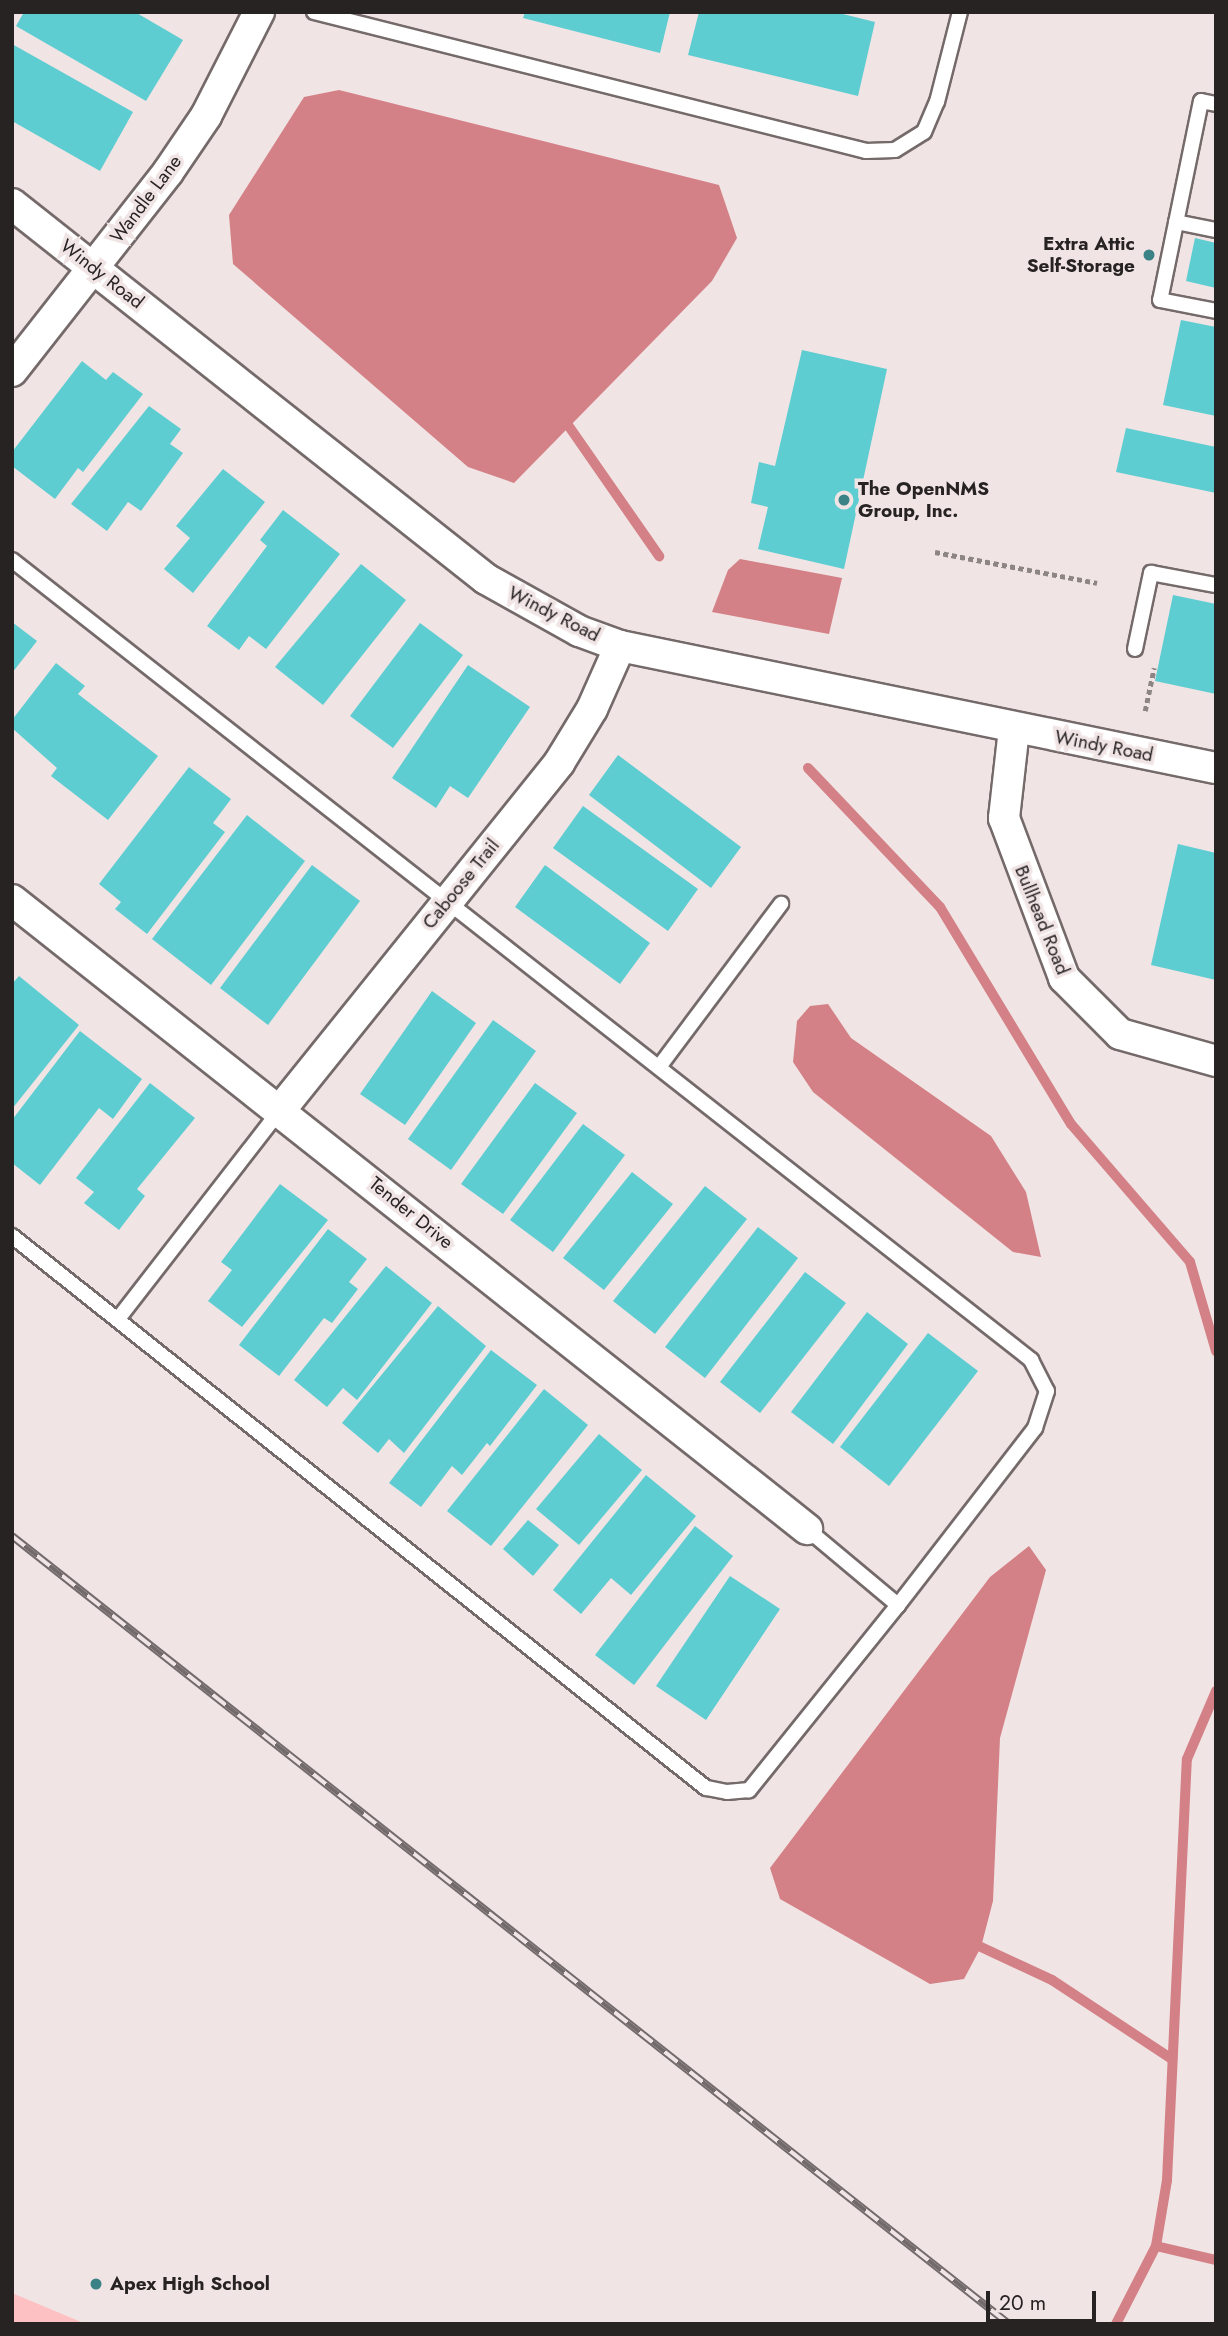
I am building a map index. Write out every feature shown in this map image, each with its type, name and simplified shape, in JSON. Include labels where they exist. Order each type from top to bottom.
[{"type":"street","name":"Wandle Lane","points":[[12,371],[95,268],[206,116],[259,12]]},
{"type":"street","name":"Windy Road","points":[[12,204],[486,579],[579,631],[620,646],[1014,729],[1216,768]]},
{"type":"street","name":"Caboose Trail","points":[[281,1109],[559,763],[592,709],[620,646]]},
{"type":"street","name":"Bullhead Road","points":[[1014,729],[1004,818],[1064,978],[1120,1034],[1216,1061]]},
{"type":"street","name":"Tender Drive","points":[[12,900],[281,1109],[807,1529]]},
{"type":"lane","points":[[314,12],[839,148],[866,151],[895,150],[924,132],[960,12]]},
{"type":"lane","points":[[1216,104],[1202,101],[1160,300],[1216,312]]},
{"type":"lane","points":[[1176,222],[1216,230]]},
{"type":"lane","points":[[12,560],[1031,1360],[1047,1391],[1035,1428],[898,1605],[749,1790],[706,1788],[12,1236]]},
{"type":"lane","points":[[1135,649],[1151,573],[1216,585]]},
{"type":"lane","points":[[659,1067],[781,904]]},
{"type":"lane","points":[[118,1319],[281,1109]]},
{"type":"lane","points":[[807,1529],[898,1605]]},
{"type":"path","points":[[935,552],[1097,583]]},
{"type":"shaded area","points":[[339,90],[719,185],[737,238],[712,281],[514,483],[468,467],[233,264],[229,215],[304,97]]},
{"type":"shaded area","points":[[740,559],[842,578],[829,634],[712,612],[728,570]]},
{"type":"shaded area","points":[[828,1004],[851,1038],[991,1136],[1026,1192],[1041,1257],[1013,1252],[813,1092],[793,1062],[797,1021],[810,1006]]},
{"type":"shaded area","points":[[1029,1546],[1046,1570],[1000,1738],[993,1901],[981,1947],[964,1979],[930,1984],[780,1899],[770,1868],[990,1577]]},
{"type":"shaded area","points":[[12,2293],[86,2324],[12,2324]]},
{"type":"building","points":[[24,12],[135,12],[183,40],[146,101],[16,26]]},
{"type":"building","points":[[525,12],[670,12],[660,53],[523,18]]},
{"type":"building","points":[[699,12],[835,12],[875,22],[858,96],[688,55]]},
{"type":"building","points":[[12,44],[133,112],[100,171],[12,121]]},
{"type":"building","points":[[1195,238],[1216,243],[1216,288],[1186,281]]},
{"type":"building","points":[[1181,320],[1216,327],[1216,416],[1163,405]]},
{"type":"building","points":[[802,350],[887,369],[844,569],[758,549],[768,507],[751,503],[759,462],[775,466]]},
{"type":"building","points":[[82,361],[106,380],[113,372],[143,394],[83,472],[78,468],[55,499],[12,466],[12,452]]},
{"type":"building","points":[[149,406],[181,429],[170,444],[183,453],[141,511],[128,502],[107,531],[71,504]]},
{"type":"building","points":[[1126,428],[1216,447],[1216,493],[1116,472]]},
{"type":"building","points":[[223,469],[265,502],[193,593],[164,569],[190,538],[176,526]]},
{"type":"building","points":[[283,510],[340,554],[266,649],[249,636],[239,650],[207,626],[267,546],[260,540]]},
{"type":"building","points":[[361,564],[406,600],[323,705],[275,667]]},
{"type":"building","points":[[1173,595],[1216,604],[1216,694],[1155,681]]},
{"type":"building","points":[[12,622],[37,641],[12,673]]},
{"type":"building","points":[[420,623],[463,655],[393,748],[350,716]]},
{"type":"building","points":[[56,663],[85,686],[78,694],[158,756],[108,820],[51,776],[57,768],[12,728],[12,720]]},
{"type":"building","points":[[468,665],[530,707],[468,798],[450,786],[436,808],[392,778]]},
{"type":"building","points":[[618,755],[741,847],[711,888],[589,795]]},
{"type":"building","points":[[189,767],[231,799],[213,823],[225,832],[147,934],[115,909],[121,902],[99,884]]},
{"type":"building","points":[[583,806],[698,889],[668,931],[553,848]]},
{"type":"building","points":[[247,815],[305,861],[211,985],[152,939]]},
{"type":"building","points":[[1178,844],[1216,853],[1216,980],[1151,965]]},
{"type":"building","points":[[312,865],[360,901],[268,1025],[220,988]]},
{"type":"building","points":[[545,865],[650,943],[620,984],[515,907]]},
{"type":"building","points":[[19,976],[79,1025],[12,1109],[12,984]]},
{"type":"building","points":[[432,991],[476,1023],[405,1125],[360,1094]]},
{"type":"building","points":[[493,1020],[536,1051],[451,1170],[408,1139]]},
{"type":"building","points":[[80,1031],[142,1079],[113,1119],[99,1108],[40,1185],[12,1163],[12,1120]]},
{"type":"building","points":[[150,1083],[195,1118],[137,1189],[145,1196],[119,1230],[84,1203],[94,1192],[76,1178]]},
{"type":"building","points":[[535,1083],[577,1113],[503,1214],[461,1184]]},
{"type":"building","points":[[583,1124],[625,1155],[553,1252],[510,1220]]},
{"type":"building","points":[[632,1172],[673,1204],[604,1290],[563,1258]]},
{"type":"building","points":[[280,1184],[328,1220],[242,1327],[208,1301],[232,1270],[221,1262]]},
{"type":"building","points":[[705,1186],[747,1219],[655,1334],[613,1301]]},
{"type":"building","points":[[758,1227],[798,1258],[705,1378],[665,1347]]},
{"type":"building","points":[[328,1229],[367,1259],[349,1282],[358,1289],[332,1323],[324,1318],[279,1376],[239,1345]]},
{"type":"building","points":[[386,1266],[432,1303],[357,1400],[343,1388],[327,1407],[294,1380]]},
{"type":"building","points":[[805,1272],[846,1303],[760,1413],[720,1382]]},
{"type":"building","points":[[438,1306],[486,1346],[404,1453],[389,1439],[378,1453],[342,1423]]},
{"type":"building","points":[[867,1312],[908,1344],[833,1444],[791,1412]]},
{"type":"building","points":[[928,1333],[978,1371],[889,1486],[840,1447]]},
{"type":"building","points":[[491,1350],[537,1385],[490,1446],[487,1443],[462,1475],[452,1466],[421,1507],[389,1483]]},
{"type":"building","points":[[544,1389],[588,1425],[491,1546],[447,1511]]},
{"type":"building","points":[[599,1434],[642,1470],[579,1545],[536,1509]]},
{"type":"building","points":[[646,1475],[696,1516],[631,1595],[611,1578],[581,1614],[553,1590]]},
{"type":"building","points":[[528,1520],[559,1545],[533,1576],[503,1549]]},
{"type":"building","points":[[695,1526],[733,1556],[634,1685],[595,1655]]},
{"type":"building","points":[[730,1576],[780,1609],[706,1720],[656,1686]]},
{"type":"waterway","points":[[568,425],[659,556]]},
{"type":"waterway","points":[[808,768],[940,907],[1071,1124],[1190,1262],[1216,1351]]},
{"type":"waterway","points":[[1116,2324],[1156,2246],[1167,2180],[1187,1759],[1216,1691]]},
{"type":"waterway","points":[[981,1947],[1052,1980],[1172,2059]]},
{"type":"waterway","points":[[1156,2246],[1216,2260]]},
{"type":"railway","points":[[12,1536],[1009,2324]]},
{"type":"place","name":"Extra Attic Self-Storage","points":[[1149,255]]},
{"type":"place","name":"The OpenNMS Group, Inc.","points":[[844,500]]},
{"type":"place","name":"Apex High School","points":[[96,2284]]}]
